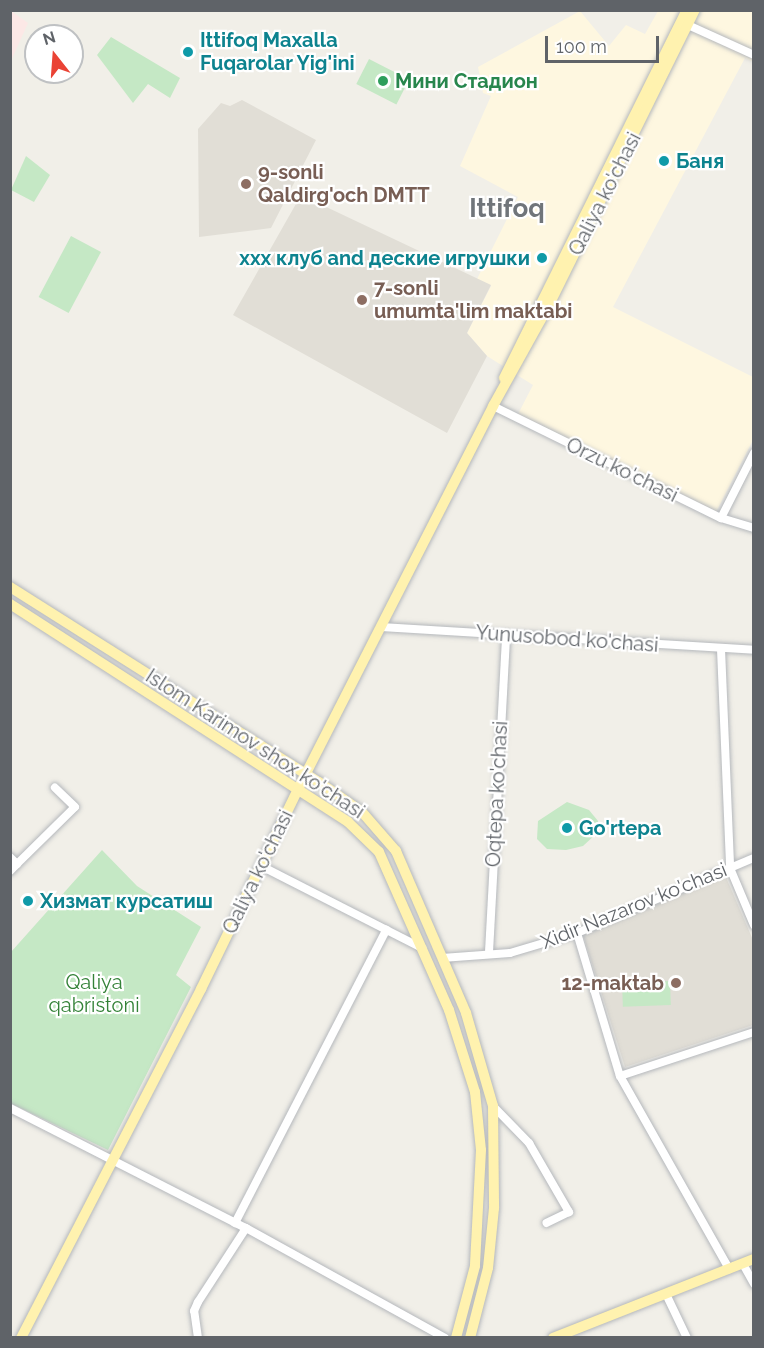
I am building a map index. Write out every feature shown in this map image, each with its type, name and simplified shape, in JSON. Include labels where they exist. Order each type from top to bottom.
[{"type":"main road","name":"Qaliya ko'chasi","points":[[493,406],[536,309],[687,10]]},
{"type":"main road","name":"Qaliya ko'chasi","points":[[21,1338],[493,406],[549,305],[695,10]]},
{"type":"main road","name":"Islom Karimov shox ko'chasi","points":[[10,587],[362,812],[390,842],[442,958],[476,1042],[493,1106],[495,1146],[488,1268],[470,1338]]},
{"type":"main road","name":"Islom Karimov shox ko'chasi","points":[[10,604],[298,789],[372,843],[422,948],[471,1073],[481,1148],[475,1266],[456,1338]]},
{"type":"main road","points":[[481,1148],[488,1143],[495,1146]]},
{"type":"main road","points":[[553,1338],[748,1261]]},
{"type":"street","points":[[688,25],[753,55]]},
{"type":"street","name":"Orzu ko'chasi","points":[[493,406],[721,518],[753,528]]},
{"type":"street","points":[[721,518],[753,453]]},
{"type":"street","name":"Yunusobod ko'chasi","points":[[381,627],[753,650]]},
{"type":"street","name":"Oqtepa ko'chasi","points":[[489,952],[506,635]]},
{"type":"street","points":[[721,649],[730,868],[753,925]]},
{"type":"street","points":[[10,871],[75,807],[55,788]]},
{"type":"street","points":[[10,857],[17,864]]},
{"type":"street","name":"Xidir Nazarov ko'chasi","points":[[442,958],[489,952],[510,953],[577,933],[753,858]]},
{"type":"street","points":[[261,866],[422,948]]},
{"type":"street","points":[[235,1223],[386,930]]},
{"type":"street","points":[[577,933],[621,1076],[729,1269]]},
{"type":"street","points":[[621,1076],[753,1032]]},
{"type":"street","points":[[493,1106],[529,1143],[569,1212],[546,1223]]},
{"type":"street","points":[[10,1108],[246,1228],[445,1338]]},
{"type":"street","points":[[198,1338],[194,1311],[246,1228]]},
{"type":"street","points":[[748,1261],[753,1284]]},
{"type":"street","points":[[666,1294],[687,1338]]},
{"type":"shaded area","points":[[10,11],[28,23],[24,24],[24,32],[11,61]]},
{"type":"shaded area","points":[[580,11],[609,46],[626,25],[645,34],[658,11],[753,11],[753,62],[745,58],[613,307],[753,377],[753,440],[716,512],[518,414],[533,385],[487,356],[467,333],[491,286],[477,279],[518,197],[460,166],[491,96],[483,93],[478,67]]},
{"type":"shaded area","name":"9-sonli Qaldirg'och DMTT","points":[[242,100],[316,140],[271,228],[199,237],[198,129],[221,103],[230,106]]},
{"type":"shaded area","name":"7-sonli umumta'lim maktabi","points":[[301,195],[491,285],[467,333],[487,356],[447,433],[233,315]]},
{"type":"shaded area","name":"12-maktab","points":[[725,875],[753,940],[753,1025],[625,1067],[583,935]]},
{"type":"green space","points":[[111,37],[180,78],[170,98],[148,84],[133,103],[97,55]]},
{"type":"green space","name":"Мини Стадион","points":[[369,59],[409,79],[396,104],[356,84]]},
{"type":"green space","points":[[26,156],[50,175],[34,202],[11,190]]},
{"type":"green space","points":[[71,236],[101,252],[69,313],[39,297]]},
{"type":"green space","name":"Go'rtepa","points":[[567,802],[589,810],[598,821],[596,834],[583,846],[566,850],[547,849],[537,839],[538,821]]},
{"type":"green space","name":"Qaliya qabristoni","points":[[102,850],[137,886],[201,927],[176,975],[191,987],[108,1150],[10,1103],[11,952]]},
{"type":"green space","points":[[670,981],[671,1005],[623,1007],[622,983]]},
{"type":"place","name":"Ittifoq Maxalla Fuqarolar Yig'ini","points":[[188,52]]},
{"type":"place","name":"Мини Стадион","points":[[383,81]]},
{"type":"place","name":"Баня","points":[[664,161]]},
{"type":"place","name":"9-sonli Qaldirg'och DMTT","points":[[246,184]]},
{"type":"place","name":"ххх клуб and деские игрушки","points":[[542,258]]},
{"type":"place","name":"7-sonli umumta'lim maktabi","points":[[362,300]]},
{"type":"place","name":"Go'rtepa","points":[[567,828]]},
{"type":"place","name":"Хизмат курсатиш","points":[[28,901]]},
{"type":"place","name":"12-maktab","points":[[676,983]]},
{"type":"district","name":"Ittifoq","points":[[507,209]]}]
